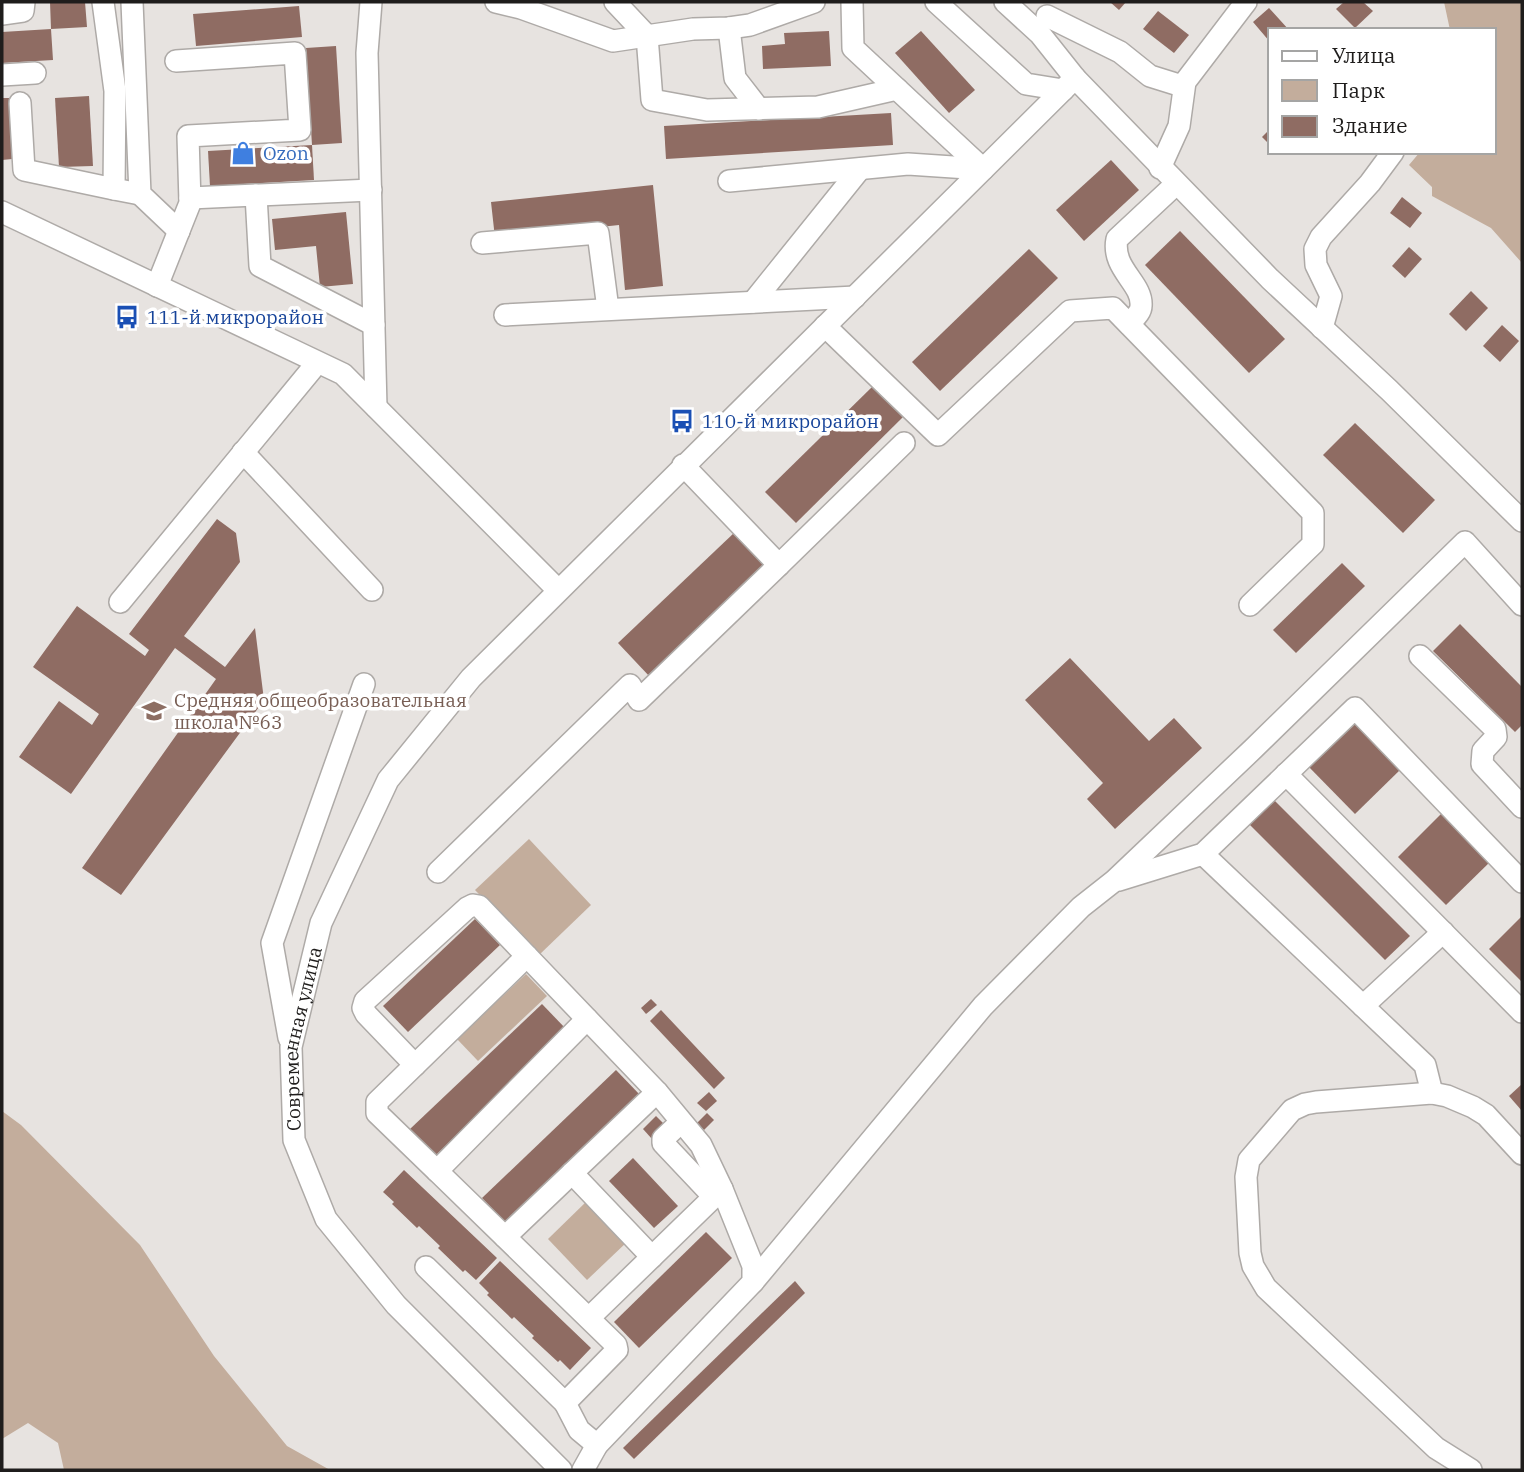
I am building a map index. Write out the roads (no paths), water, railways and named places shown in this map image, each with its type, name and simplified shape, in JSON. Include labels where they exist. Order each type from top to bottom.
[{"type":"street","points":[[2,14],[23,12],[24,2]]},
{"type":"street","points":[[103,2],[114,90],[114,189]]},
{"type":"street","points":[[132,2],[140,194]]},
{"type":"street","points":[[368,2],[376,407]]},
{"type":"street","points":[[496,2],[521,8],[613,41],[692,29],[729,28],[750,24],[814,2]]},
{"type":"street","points":[[615,2],[647,36],[652,100],[708,110],[818,107],[897,89]]},
{"type":"street","points":[[852,2],[853,48],[983,169]]},
{"type":"street","points":[[936,2],[1026,84],[1069,84]]},
{"type":"street","points":[[1005,2],[1047,17],[1120,52],[1150,76],[1182,86]]},
{"type":"street","points":[[1160,168],[1179,126],[1182,86],[1246,2]]},
{"type":"street","points":[[1047,17],[1069,84],[1160,168],[1270,279],[1522,522]]},
{"type":"street","points":[[729,28],[735,78],[759,109]]},
{"type":"street","points":[[157,286],[190,203],[188,136],[300,130],[295,53],[176,61]]},
{"type":"street","points":[[2,75],[35,73]]},
{"type":"street","name":"Современная улица","points":[[561,1470],[396,1305],[326,1219],[294,1140],[291,1047],[321,923],[388,780],[471,678],[1069,84]]},
{"type":"street","points":[[20,103],[24,170],[140,194],[179,231]]},
{"type":"street","points":[[1322,328],[1331,296],[1316,265],[1315,249],[1321,237],[1370,183],[1392,154]]},
{"type":"street","points":[[729,181],[908,164],[983,169]]},
{"type":"street","points":[[753,302],[860,169]]},
{"type":"street","points":[[1129,324],[1141,309],[1141,303],[1139,294],[1116,257],[1117,239],[1176,184]]},
{"type":"street","points":[[190,198],[370,190]]},
{"type":"street","points":[[256,195],[260,267],[374,325]]},
{"type":"street","points":[[2,212],[343,374],[558,590]]},
{"type":"street","points":[[482,243],[598,233],[608,309]]},
{"type":"street","points":[[505,314],[855,297]]},
{"type":"street","points":[[825,326],[938,435],[1070,310],[1113,308],[1313,513],[1313,544],[1250,605]]},
{"type":"street","points":[[120,602],[317,363]]},
{"type":"street","points":[[438,872],[630,685],[639,700],[904,443]]},
{"type":"street","points":[[243,452],[372,590]]},
{"type":"street","points":[[683,465],[779,565]]},
{"type":"street","points":[[583,1470],[597,1445],[753,1282],[983,1006],[1081,907],[1114,881],[1465,542],[1522,605]]},
{"type":"street","points":[[1420,656],[1495,729],[1496,737],[1483,751],[1482,764],[1522,807]]},
{"type":"street","points":[[291,1047],[272,943],[363,684]]},
{"type":"street","points":[[1114,881],[1203,854],[1355,708],[1522,882]]},
{"type":"street","points":[[1286,774],[1522,1012]]},
{"type":"street","points":[[1203,854],[1425,1065],[1432,1093]]},
{"type":"street","points":[[415,1065],[366,1014],[363,1008],[365,1002],[467,908],[479,906],[657,1092],[701,1145],[718,1193],[753,1266],[753,1282]]},
{"type":"street","points":[[1363,1006],[1443,932]]},
{"type":"street","points":[[527,956],[377,1102],[375,1108],[377,1113],[618,1348],[565,1403]]},
{"type":"street","points":[[437,1171],[587,1019]]},
{"type":"street","points":[[505,1237],[657,1092]]},
{"type":"street","points":[[1471,1470],[1436,1448],[1266,1288],[1253,1266],[1250,1253],[1246,1168],[1254,1153],[1292,1110],[1316,1102],[1432,1093],[1459,1100],[1486,1115],[1522,1154]]},
{"type":"street","points":[[572,1173],[652,1257]]},
{"type":"street","points":[[589,1318],[718,1193]]},
{"type":"street","points":[[426,1267],[565,1403],[579,1430],[597,1445]]},
{"type":"place","name":"Ozon","points":[[243,153]]},
{"type":"place","name":"111-й микрорайон","points":[[127,317]]},
{"type":"place","name":"110-й микрорайон","points":[[682,421]]},
{"type":"place","name":"Средняя общеобразовательная школа №63","points":[[154,711]]}]
